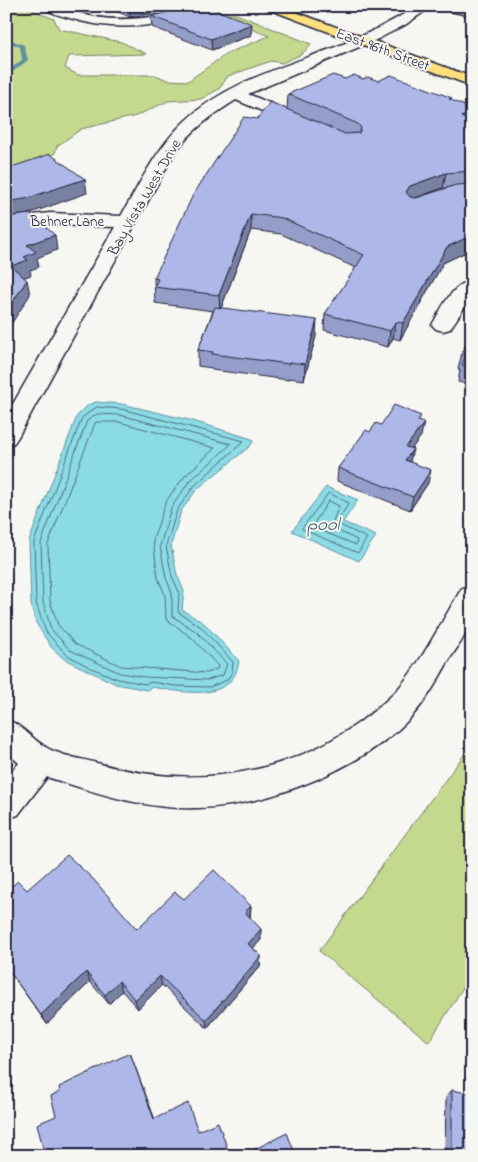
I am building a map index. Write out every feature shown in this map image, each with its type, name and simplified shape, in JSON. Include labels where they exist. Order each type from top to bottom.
[{"type":"main road","name":"East 96th Street","points":[[266,6],[472,82]]},
{"type":"street","points":[[48,6],[80,19],[102,23],[143,23],[180,16]]},
{"type":"street","name":"Bay Vista West Drive","points":[[6,437],[176,139],[206,112],[236,94],[361,41],[415,15],[426,6]]},
{"type":"street","points":[[446,6],[472,12]]},
{"type":"street","points":[[236,94],[315,128]]},
{"type":"street","name":"Behner Lane","points":[[6,224],[50,219],[128,222]]},
{"type":"street","points":[[443,325],[460,295],[472,286]]},
{"type":"street","points":[[6,733],[40,761],[128,787],[181,793],[234,790],[272,781],[309,767],[372,731],[412,696],[472,596]]},
{"type":"street","points":[[6,804],[40,761]]},
{"type":"green space","points":[[6,6],[22,6],[54,19],[59,29],[121,42],[147,54],[69,56],[65,68],[78,75],[156,75],[167,80],[188,81],[228,53],[269,36],[215,14],[236,14],[311,44],[302,54],[282,63],[271,61],[228,76],[219,89],[201,99],[168,101],[136,116],[81,129],[57,146],[55,153],[32,165],[6,174]]},
{"type":"green space","points":[[472,744],[472,973],[429,1042],[319,951]]},
{"type":"water","points":[[96,402],[122,404],[193,421],[252,439],[253,442],[249,447],[197,489],[181,511],[171,545],[177,575],[184,591],[182,610],[204,623],[239,661],[235,675],[227,684],[217,689],[205,692],[191,692],[151,687],[147,690],[116,684],[64,659],[51,647],[36,623],[31,604],[29,541],[77,416],[88,405]]},
{"type":"water","name":"pool","points":[[326,487],[358,500],[343,522],[376,536],[359,561],[292,531]]},
{"type":"building","points":[[187,6],[206,6],[252,24],[211,39],[151,16],[185,9]]},
{"type":"building","points":[[333,75],[345,79],[354,75],[363,79],[368,77],[378,81],[391,75],[452,98],[449,99],[472,109],[472,112],[461,117],[472,122],[472,171],[446,173],[410,186],[406,192],[410,197],[416,198],[456,185],[472,184],[472,239],[468,237],[447,247],[403,323],[396,322],[390,331],[325,314],[364,255],[282,218],[251,214],[219,295],[154,287],[158,279],[154,278],[193,195],[244,117],[257,119],[270,102],[345,134],[359,133],[361,128],[358,124],[288,94]]},
{"type":"building","points":[[50,154],[85,179],[25,199],[6,202],[6,169]]},
{"type":"building","points":[[30,214],[55,235],[27,245],[36,252],[24,257],[28,260],[11,266],[27,280],[6,312],[6,217]]},
{"type":"building","points":[[215,307],[317,320],[305,364],[290,362],[289,364],[212,354],[213,352],[198,350]]},
{"type":"building","points":[[472,333],[472,368],[462,365],[467,354],[462,353]]},
{"type":"building","points":[[394,405],[421,416],[418,421],[424,423],[406,447],[413,449],[405,460],[431,470],[413,497],[338,468],[366,430],[370,432],[376,423],[381,425]]},
{"type":"building","points":[[67,855],[93,879],[137,929],[175,892],[184,899],[214,870],[251,906],[245,912],[261,929],[248,944],[261,956],[206,1020],[160,976],[135,1000],[119,981],[105,995],[86,972],[41,1015],[6,967],[6,891],[18,881],[27,890]]},
{"type":"building","points":[[130,1053],[154,1119],[188,1103],[198,1131],[218,1122],[230,1156],[45,1156],[37,1124],[56,1116],[51,1096],[60,1091],[59,1087]]},
{"type":"building","points":[[452,1090],[472,1094],[472,1156],[452,1156]]},
{"type":"building","points":[[287,1133],[296,1156],[241,1156]]},
{"type":"waterway","points":[[6,39],[22,46],[25,60],[12,70],[6,71]]}]
